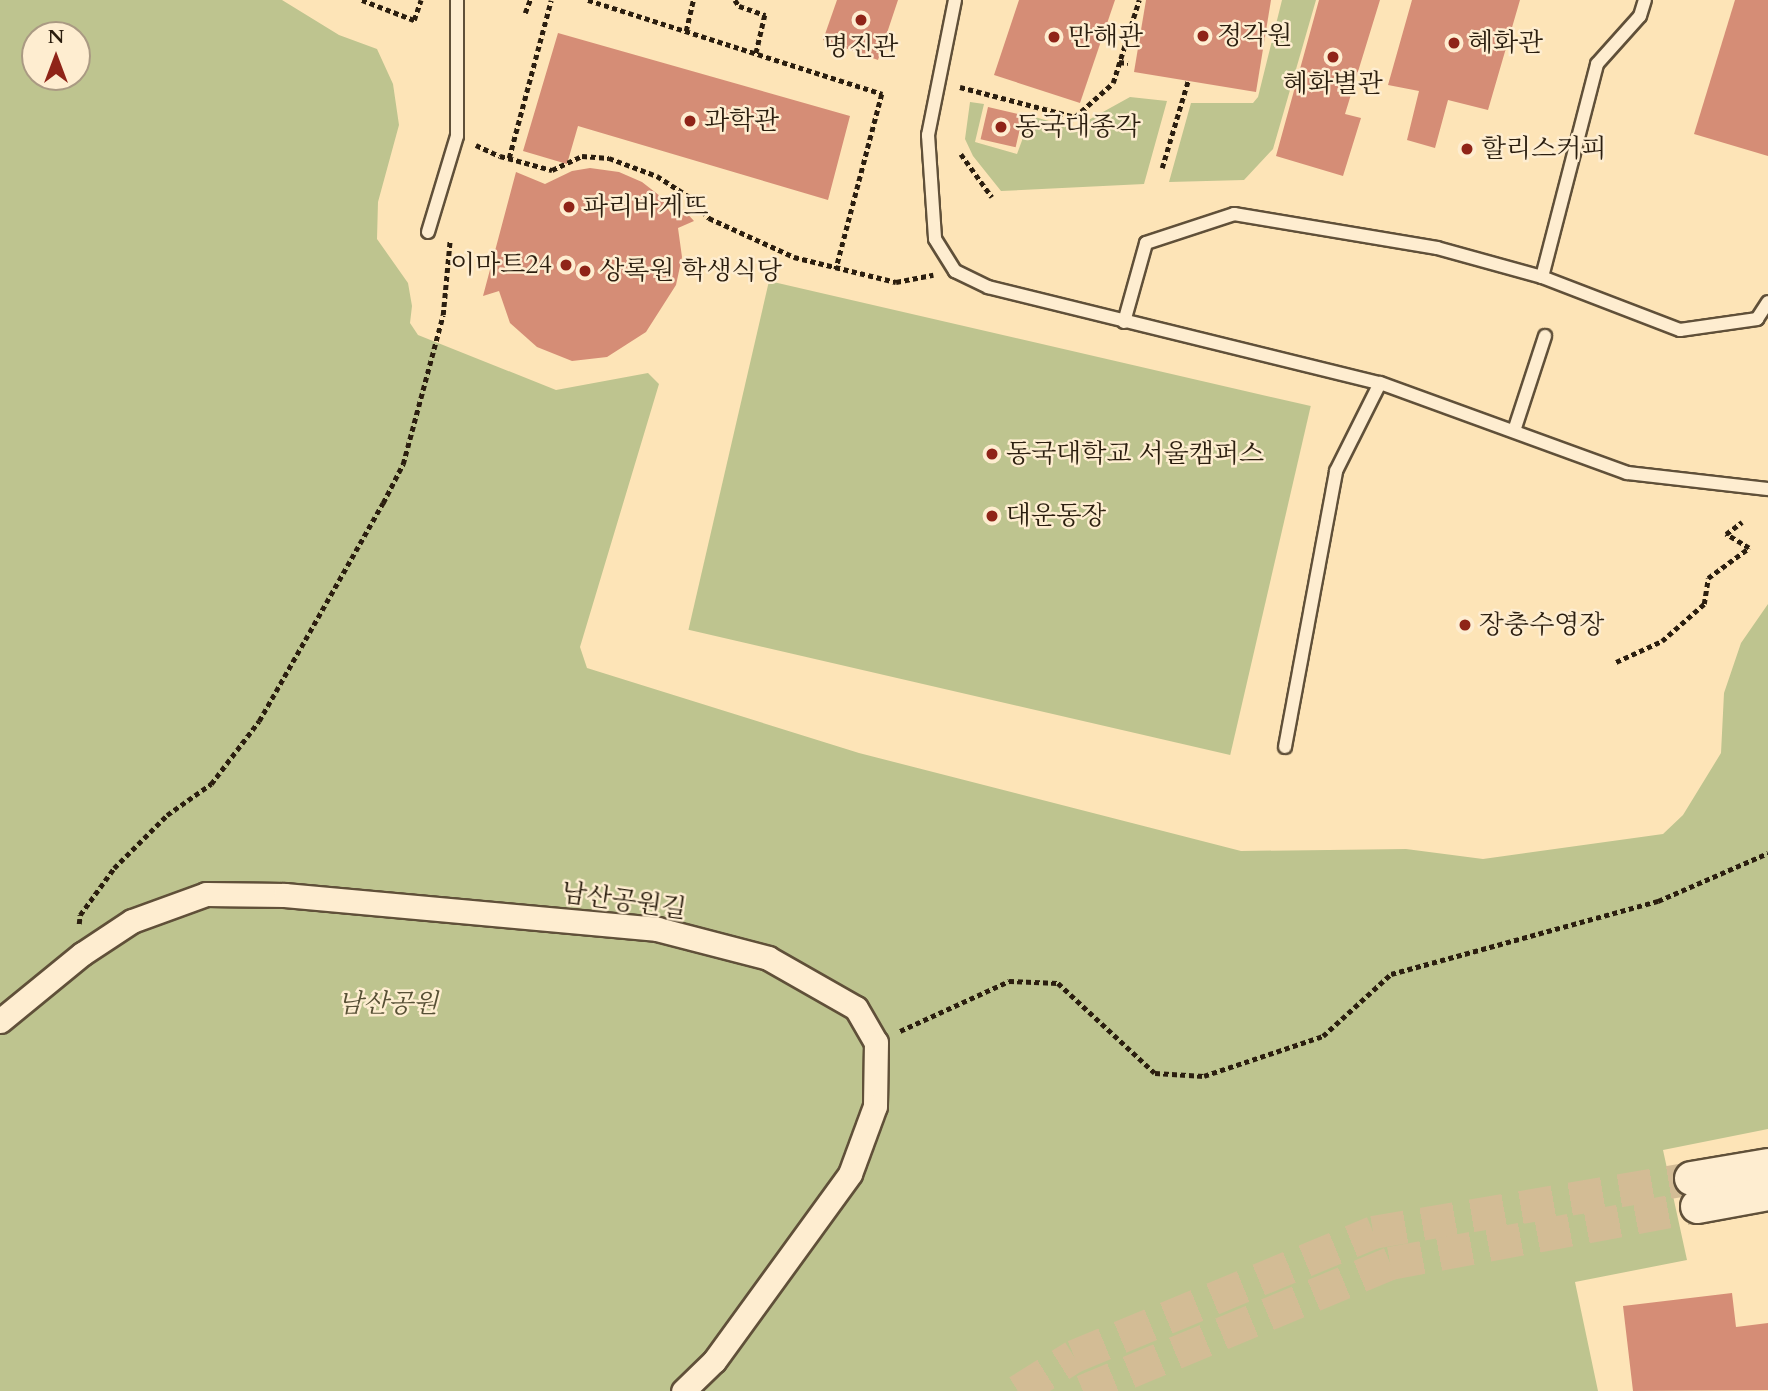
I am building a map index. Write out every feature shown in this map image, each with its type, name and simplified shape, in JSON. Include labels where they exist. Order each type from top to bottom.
[{"type":"main road","points":[[1768,1165],[1694,1192],[1768,1193]]},
{"type":"street","name":"남산공원길","points":[[0,1021],[82,954],[132,921],[206,894],[285,895],[657,929],[768,958],[856,1008],[876,1042]]},
{"type":"street","points":[[683,1391],[714,1361],[850,1174],[875,1106],[876,1042]]},
{"type":"lane","points":[[428,232],[457,136],[457,0]]},
{"type":"lane","points":[[955,0],[928,135],[935,239],[955,271],[988,286],[1124,322],[1380,383],[1626,472],[1768,489]]},
{"type":"lane","points":[[1542,277],[1597,64],[1640,16],[1645,0]]},
{"type":"lane","points":[[1124,322],[1146,243],[1234,214],[1437,248],[1542,277],[1681,330],[1757,319],[1768,302]]},
{"type":"lane","points":[[1514,431],[1545,336]]},
{"type":"lane","points":[[1284,747],[1336,471],[1380,383]]},
{"type":"path","points":[[362,0],[414,20],[421,0]]},
{"type":"path","points":[[525,13],[530,0]]},
{"type":"path","points":[[509,158],[551,0]]},
{"type":"path","points":[[588,0],[882,94],[836,269]]},
{"type":"path","points":[[686,31],[693,0]]},
{"type":"path","points":[[735,0],[739,6],[765,15],[756,54]]},
{"type":"path","points":[[939,82],[1075,117],[1113,83],[1139,0]]},
{"type":"path","points":[[1119,62],[1128,63]]},
{"type":"path","points":[[1162,168],[1188,81]]},
{"type":"path","points":[[457,136],[509,158],[552,170],[582,156],[609,158],[657,177],[691,198],[709,218],[794,257],[836,269],[895,282],[955,271]]},
{"type":"path","points":[[472,158],[476,145]]},
{"type":"path","points":[[961,154],[992,197]]},
{"type":"path","points":[[82,954],[77,936],[80,915],[93,895],[114,869],[167,816],[211,784],[260,721],[383,503],[403,464],[443,315],[450,237]]},
{"type":"path","points":[[1616,662],[1662,641],[1704,604],[1709,578],[1749,548],[1726,534],[1742,522]]},
{"type":"path","points":[[876,1042],[1009,981],[1058,983],[1155,1073],[1204,1076],[1323,1036],[1391,974],[1658,901],[1768,853]]},
{"type":"green space","name":"남산공원","points":[[0,0],[282,0],[339,35],[377,49],[393,84],[399,125],[378,202],[377,239],[408,283],[412,306],[410,323],[418,335],[556,390],[648,373],[659,384],[580,647],[587,668],[859,753],[1241,851],[1406,849],[1483,859],[1663,834],[1683,815],[1721,753],[1724,693],[1741,643],[1768,604],[1768,1129],[1663,1150],[1687,1260],[1575,1282],[1598,1391],[0,1391]]},
{"type":"green space","points":[[1282,0],[1316,0],[1273,149],[1244,180],[1169,182],[1191,103],[1253,103],[1258,97]]},
{"type":"green space","points":[[1130,97],[1167,101],[1144,184],[1001,191],[973,156],[965,139],[970,102],[984,104],[975,142],[1017,154],[1031,116],[1074,128]]},
{"type":"green space","name":"대운동장","points":[[769,281],[1311,406],[1230,755],[688,630]]},
{"type":"building","name":"명진관","points":[[837,0],[898,0],[878,60],[823,40]]},
{"type":"building","name":"만해관","points":[[1019,0],[1115,0],[1080,103],[994,75]]},
{"type":"building","name":"정각원","points":[[1146,0],[1271,0],[1256,92],[1134,72]]},
{"type":"building","name":"혜화별관","points":[[1319,0],[1380,0],[1345,114],[1361,118],[1343,176],[1276,156]]},
{"type":"building","name":"혜화관","points":[[1412,0],[1520,0],[1488,110],[1448,100],[1435,148],[1407,140],[1419,91],[1388,85]]},
{"type":"building","points":[[1735,0],[1768,0],[1768,156],[1694,134]]},
{"type":"building","name":"과학관","points":[[558,33],[850,116],[828,200],[578,126],[567,164],[523,151]]},
{"type":"building","name":"동국대종각","points":[[988,107],[1023,115],[1016,147],[981,139]]},
{"type":"building","name":"상록원 학생식당","points":[[590,168],[619,172],[642,182],[660,196],[672,215],[683,209],[694,221],[678,228],[682,257],[676,285],[646,332],[607,357],[572,361],[537,347],[510,323],[499,291],[483,296],[516,172],[545,184],[572,171]]},
{"type":"building","points":[[1732,1293],[1736,1327],[1768,1323],[1768,1390],[1633,1391],[1623,1306]]},
{"type":"tunnel","points":[[1018,1391],[1074,1356],[1373,1232],[1691,1178]]},
{"type":"tunnel","points":[[1083,1391],[1390,1263],[1697,1206]]},
{"type":"place","name":"명진관","points":[[861,20]]},
{"type":"place","name":"정각원","points":[[1203,36]]},
{"type":"place","name":"만해관","points":[[1054,37]]},
{"type":"place","name":"혜화관","points":[[1454,43]]},
{"type":"place","name":"혜화별관","points":[[1333,57]]},
{"type":"place","name":"과학관","points":[[690,121]]},
{"type":"place","name":"동국대종각","points":[[1001,127]]},
{"type":"place","name":"할리스커피","points":[[1467,149]]},
{"type":"place","name":"파리바게뜨","points":[[569,207]]},
{"type":"place","name":"이마트24","points":[[566,265]]},
{"type":"place","name":"상록원 학생식당","points":[[585,271]]},
{"type":"place","name":"동국대학교 서울캠퍼스","points":[[992,454]]},
{"type":"place","name":"대운동장","points":[[992,516]]},
{"type":"place","name":"장충수영장","points":[[1465,625]]}]
